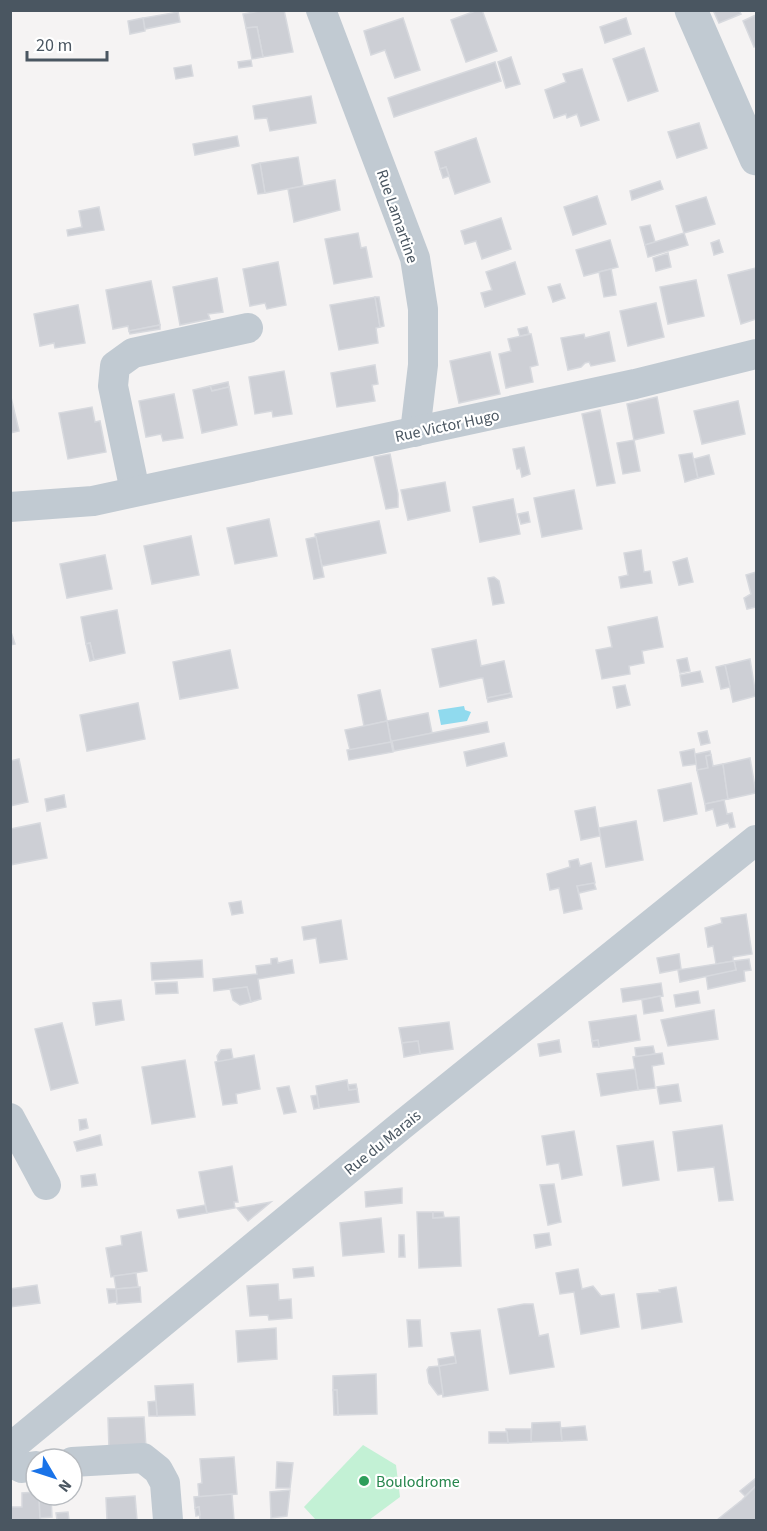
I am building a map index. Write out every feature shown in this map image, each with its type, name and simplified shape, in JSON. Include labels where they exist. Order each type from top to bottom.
[{"type":"street","name":"Rue Lamartine","points":[[321,10],[415,258],[423,309],[423,365],[415,432]]},
{"type":"street","points":[[691,10],[756,159]]},
{"type":"street","points":[[135,491],[113,386],[115,366],[133,353],[248,328]]},
{"type":"street","name":"Rue Victor Hugo","points":[[10,507],[93,501],[635,384],[756,354]]},
{"type":"street","name":"Rue du Marais","points":[[10,1448],[402,1125],[756,840]]},
{"type":"street","points":[[10,1118],[46,1185]]},
{"type":"street","points":[[84,1461],[143,1458],[158,1470],[165,1483],[168,1521]]},
{"type":"street","points":[[10,1462],[24,1468]]},
{"type":"green space","name":"Boulodrome","points":[[363,1445],[396,1465],[400,1497],[369,1520],[316,1520],[304,1507]]},
{"type":"water","points":[[464,706],[465,710],[471,712],[467,721],[441,725],[438,710]]},
{"type":"building","points":[[265,10],[284,10],[293,52],[263,57],[257,27],[246,28],[243,14]]},
{"type":"building","points":[[482,10],[497,51],[466,62],[451,20]]},
{"type":"building","points":[[713,10],[739,10],[741,14],[719,23]]},
{"type":"building","points":[[178,12],[180,22],[145,29],[143,18]]},
{"type":"building","points":[[756,15],[756,46],[754,47],[743,21]]},
{"type":"building","points":[[143,18],[145,31],[130,34],[128,21]]},
{"type":"building","points":[[403,18],[420,70],[395,78],[385,50],[371,55],[364,31]]},
{"type":"building","points":[[626,18],[631,34],[605,43],[600,27]]},
{"type":"building","points":[[257,27],[263,57],[252,59],[246,28]]},
{"type":"building","points":[[644,48],[658,91],[628,101],[613,59]]},
{"type":"building","points":[[511,57],[520,84],[506,88],[498,62]]},
{"type":"building","points":[[251,60],[252,66],[239,68],[238,62]]},
{"type":"building","points":[[495,62],[501,81],[394,117],[388,98]]},
{"type":"building","points":[[191,65],[193,76],[176,79],[174,68]]},
{"type":"building","points":[[582,69],[599,120],[581,126],[577,114],[567,118],[566,114],[554,118],[545,90],[566,82],[563,74]]},
{"type":"building","points":[[311,96],[316,123],[270,131],[267,118],[255,119],[253,106]]},
{"type":"building","points":[[699,123],[707,148],[677,158],[668,132]]},
{"type":"building","points":[[237,136],[239,146],[195,155],[193,144]]},
{"type":"building","points":[[476,138],[490,182],[455,194],[446,167],[440,169],[435,152]]},
{"type":"building","points":[[298,157],[303,186],[265,193],[260,163]]},
{"type":"building","points":[[260,163],[265,193],[258,194],[252,165]]},
{"type":"building","points":[[446,167],[449,176],[443,178],[440,169]]},
{"type":"building","points":[[335,180],[340,210],[294,222],[288,189]]},
{"type":"building","points":[[660,181],[663,189],[632,200],[630,191]]},
{"type":"building","points":[[597,196],[606,224],[573,235],[564,207]]},
{"type":"building","points":[[706,197],[715,224],[684,233],[676,206]]},
{"type":"building","points":[[99,207],[104,230],[68,236],[67,230],[82,227],[79,211]]},
{"type":"building","points":[[501,218],[511,249],[482,259],[476,241],[465,244],[461,231]]},
{"type":"building","points":[[650,225],[655,242],[645,245],[640,227]]},
{"type":"building","points":[[358,233],[361,248],[366,247],[372,277],[334,284],[325,239]]},
{"type":"building","points":[[684,233],[688,245],[648,257],[645,245]]},
{"type":"building","points":[[610,240],[618,267],[584,276],[576,250]]},
{"type":"building","points":[[719,240],[723,252],[714,255],[711,243]]},
{"type":"building","points":[[668,253],[671,267],[656,271],[653,258]]},
{"type":"building","points":[[278,262],[286,305],[267,309],[265,303],[250,306],[243,269]]},
{"type":"building","points":[[515,262],[525,294],[485,307],[481,293],[492,290],[486,272]]},
{"type":"building","points":[[756,268],[756,319],[741,324],[728,275]]},
{"type":"building","points":[[611,269],[616,295],[604,297],[599,272]]},
{"type":"building","points":[[217,278],[223,312],[208,314],[210,319],[180,325],[173,287]]},
{"type":"building","points":[[696,280],[704,316],[668,324],[660,287]]},
{"type":"building","points":[[151,281],[160,325],[129,331],[128,326],[113,329],[106,290]]},
{"type":"building","points":[[560,284],[565,298],[553,302],[548,287]]},
{"type":"building","points":[[375,297],[380,327],[376,328],[378,343],[339,350],[330,305]]},
{"type":"building","points":[[375,297],[379,297],[384,326],[380,327]]},
{"type":"building","points":[[656,303],[664,337],[628,346],[620,311]]},
{"type":"building","points":[[78,305],[85,343],[55,348],[54,343],[40,346],[34,314]]},
{"type":"building","points":[[160,325],[160,329],[130,334],[129,331]]},
{"type":"building","points":[[527,327],[529,334],[520,336],[518,329]]},
{"type":"building","points":[[609,332],[615,361],[591,366],[589,362],[581,367],[568,370],[561,338],[584,334],[585,338]]},
{"type":"building","points":[[531,334],[538,365],[530,367],[533,382],[506,388],[499,354],[511,351],[508,339]]},
{"type":"building","points":[[490,352],[500,394],[459,403],[450,361]]},
{"type":"building","points":[[375,365],[378,384],[372,385],[375,401],[337,407],[331,373]]},
{"type":"building","points":[[284,371],[292,414],[273,417],[272,411],[255,414],[249,377]]},
{"type":"building","points":[[228,382],[229,387],[212,391],[210,386]]},
{"type":"building","points":[[210,386],[212,391],[229,387],[237,425],[202,433],[193,390]]},
{"type":"building","points":[[10,393],[19,431],[10,433]]},
{"type":"building","points":[[174,394],[183,438],[163,441],[161,434],[146,437],[139,401]]},
{"type":"building","points":[[657,397],[664,433],[634,440],[627,404]]},
{"type":"building","points":[[738,401],[745,434],[702,444],[694,411]]},
{"type":"building","points":[[92,407],[95,422],[100,421],[106,452],[68,459],[59,413]]},
{"type":"building","points":[[600,410],[615,483],[597,486],[582,414]]},
{"type":"building","points":[[634,440],[640,471],[623,474],[617,443]]},
{"type":"building","points":[[524,447],[530,474],[522,477],[520,468],[517,469],[513,449]]},
{"type":"building","points":[[692,453],[698,478],[685,482],[679,455]]},
{"type":"building","points":[[390,454],[398,494],[398,507],[386,509],[374,457]]},
{"type":"building","points":[[709,455],[714,474],[698,478],[694,459]]},
{"type":"building","points":[[445,482],[450,511],[408,520],[401,490]]},
{"type":"building","points":[[574,490],[582,529],[542,537],[534,498]]},
{"type":"building","points":[[513,499],[520,534],[480,542],[473,507]]},
{"type":"building","points":[[528,512],[530,522],[521,524],[518,514]]},
{"type":"building","points":[[269,519],[277,556],[235,564],[227,528]]},
{"type":"building","points":[[379,521],[386,553],[322,566],[315,534]]},
{"type":"building","points":[[191,536],[199,575],[152,584],[144,546]]},
{"type":"building","points":[[316,537],[324,577],[314,579],[306,539]]},
{"type":"building","points":[[641,550],[644,572],[650,571],[652,583],[621,588],[619,577],[628,575],[624,553]]},
{"type":"building","points":[[105,555],[112,589],[67,598],[60,564]]},
{"type":"building","points":[[687,558],[693,582],[679,585],[673,562]]},
{"type":"building","points":[[756,572],[756,607],[747,609],[744,598],[751,594],[746,575]]},
{"type":"building","points":[[494,577],[499,581],[504,603],[493,605],[488,578]]},
{"type":"building","points":[[117,610],[125,653],[94,660],[90,643],[86,644],[81,617]]},
{"type":"building","points":[[657,617],[663,647],[642,651],[644,663],[629,666],[630,674],[602,679],[596,650],[612,647],[608,627]]},
{"type":"building","points":[[10,629],[15,644],[10,645]]},
{"type":"building","points":[[476,640],[481,666],[504,661],[511,693],[487,698],[483,678],[440,687],[432,649]]},
{"type":"building","points":[[90,643],[94,660],[90,661],[86,644]]},
{"type":"building","points":[[230,650],[238,688],[180,699],[173,662]]},
{"type":"building","points":[[687,658],[690,671],[680,673],[677,660]]},
{"type":"building","points":[[750,659],[756,696],[733,702],[725,665]]},
{"type":"building","points":[[725,665],[730,687],[721,689],[716,667]]},
{"type":"building","points":[[700,671],[703,682],[682,686],[680,675]]},
{"type":"building","points":[[625,685],[630,705],[617,708],[613,687]]},
{"type":"building","points":[[380,690],[387,721],[364,726],[358,695]]},
{"type":"building","points":[[511,693],[512,697],[488,702],[487,698]]},
{"type":"building","points":[[138,703],[145,739],[87,751],[80,715]]},
{"type":"building","points":[[428,713],[432,733],[391,742],[387,721]]},
{"type":"building","points":[[387,721],[391,742],[350,750],[345,730]]},
{"type":"building","points":[[487,722],[489,732],[394,751],[392,741]]},
{"type":"building","points":[[707,731],[710,743],[701,745],[698,733]]},
{"type":"building","points":[[391,742],[393,752],[349,760],[347,750]]},
{"type":"building","points":[[504,743],[507,756],[467,766],[464,752]]},
{"type":"building","points":[[694,749],[697,764],[683,766],[680,752]]},
{"type":"building","points":[[710,751],[711,755],[706,756],[708,768],[697,770],[695,754]]},
{"type":"building","points":[[711,755],[713,766],[723,764],[728,799],[705,804],[697,770],[708,768],[706,756]]},
{"type":"building","points":[[750,758],[756,793],[728,799],[723,764]]},
{"type":"building","points":[[19,759],[28,802],[10,806],[10,761]]},
{"type":"building","points":[[691,783],[697,814],[664,821],[658,790]]},
{"type":"building","points":[[64,795],[66,807],[47,811],[45,799]]},
{"type":"building","points":[[724,800],[727,814],[732,813],[735,827],[730,828],[728,823],[717,826],[713,809],[706,811],[705,804]]},
{"type":"building","points":[[595,807],[600,836],[581,840],[575,811]]},
{"type":"building","points":[[636,821],[643,860],[606,867],[599,828]]},
{"type":"building","points":[[40,823],[47,858],[10,865],[10,829]]},
{"type":"building","points":[[578,859],[580,866],[591,863],[595,883],[577,886],[582,909],[564,913],[559,888],[550,890],[547,874],[570,867],[569,861]]},
{"type":"building","points":[[594,883],[596,889],[579,893],[577,886]]},
{"type":"building","points":[[241,901],[243,913],[232,915],[229,903]]},
{"type":"building","points":[[746,914],[752,954],[733,957],[733,961],[716,964],[713,946],[708,947],[705,928],[722,923],[721,918]]},
{"type":"building","points":[[341,920],[347,959],[320,963],[316,938],[304,940],[302,927]]},
{"type":"building","points":[[679,954],[681,969],[660,973],[657,958]]},
{"type":"building","points":[[277,958],[278,963],[292,960],[294,973],[258,979],[261,999],[251,1002],[247,987],[214,991],[213,979],[257,974],[256,966],[271,964],[271,959]]},
{"type":"building","points":[[749,959],[751,970],[744,971],[745,981],[708,989],[706,975],[736,970],[734,961]]},
{"type":"building","points":[[202,960],[203,977],[152,980],[151,963]]},
{"type":"building","points":[[734,961],[736,970],[680,982],[678,970]]},
{"type":"building","points":[[177,982],[178,993],[156,994],[155,983]]},
{"type":"building","points":[[661,983],[663,996],[623,1002],[621,989]]},
{"type":"building","points":[[247,987],[251,1002],[240,1005],[233,1000],[230,989]]},
{"type":"building","points":[[698,991],[700,1003],[676,1007],[674,995]]},
{"type":"building","points":[[660,996],[663,1011],[644,1014],[642,1000]]},
{"type":"building","points":[[121,1000],[124,1020],[96,1025],[93,1003]]},
{"type":"building","points":[[714,1010],[718,1039],[668,1046],[661,1020]]},
{"type":"building","points":[[636,1015],[640,1040],[599,1047],[598,1040],[592,1041],[589,1022]]},
{"type":"building","points":[[449,1022],[453,1049],[420,1054],[418,1041],[402,1043],[399,1028]]},
{"type":"building","points":[[62,1023],[78,1083],[51,1090],[35,1029]]},
{"type":"building","points":[[559,1040],[561,1052],[540,1056],[538,1044]]},
{"type":"building","points":[[598,1040],[599,1047],[593,1047],[592,1041]]},
{"type":"building","points":[[418,1041],[420,1054],[404,1057],[402,1043]]},
{"type":"building","points":[[653,1046],[655,1054],[636,1057],[635,1048]]},
{"type":"building","points":[[231,1049],[233,1059],[218,1062],[217,1056],[221,1050]]},
{"type":"building","points":[[662,1053],[664,1064],[652,1066],[655,1088],[638,1090],[633,1057]]},
{"type":"building","points":[[254,1055],[260,1089],[236,1094],[237,1103],[223,1105],[215,1062]]},
{"type":"building","points":[[185,1060],[195,1117],[152,1124],[142,1067]]},
{"type":"building","points":[[635,1069],[638,1090],[601,1096],[597,1074]]},
{"type":"building","points":[[347,1080],[349,1090],[357,1089],[359,1102],[319,1108],[316,1086]]},
{"type":"building","points":[[356,1084],[357,1089],[349,1090],[348,1085]]},
{"type":"building","points":[[678,1084],[681,1101],[660,1104],[657,1087]]},
{"type":"building","points":[[289,1086],[296,1112],[284,1114],[277,1088]]},
{"type":"building","points":[[317,1095],[319,1108],[314,1109],[311,1096]]},
{"type":"building","points":[[86,1119],[88,1128],[80,1130],[79,1120]]},
{"type":"building","points":[[722,1125],[733,1200],[719,1201],[714,1167],[678,1171],[673,1132]]},
{"type":"building","points":[[574,1131],[582,1175],[562,1179],[559,1163],[547,1165],[542,1136]]},
{"type":"building","points":[[100,1135],[102,1145],[77,1151],[74,1142]]},
{"type":"building","points":[[653,1141],[659,1180],[623,1186],[617,1146]]},
{"type":"building","points":[[232,1166],[238,1202],[234,1202],[235,1208],[207,1213],[199,1172]]},
{"type":"building","points":[[95,1174],[97,1185],[82,1187],[81,1176]]},
{"type":"building","points":[[554,1184],[561,1222],[548,1225],[540,1185]]},
{"type":"building","points":[[402,1188],[402,1203],[366,1207],[365,1192]]},
{"type":"building","points":[[271,1202],[248,1221],[237,1208]]},
{"type":"building","points":[[205,1205],[207,1213],[179,1218],[177,1210]]},
{"type":"building","points":[[417,1212],[433,1212],[433,1218],[459,1217],[461,1266],[419,1268]]},
{"type":"building","points":[[433,1212],[443,1212],[444,1217],[433,1218]]},
{"type":"building","points":[[381,1218],[384,1252],[343,1256],[340,1223]]},
{"type":"building","points":[[141,1232],[147,1271],[111,1277],[106,1248],[122,1245],[121,1236]]},
{"type":"building","points":[[549,1233],[551,1245],[536,1248],[534,1235]]},
{"type":"building","points":[[399,1235],[404,1235],[405,1257],[399,1257]]},
{"type":"building","points":[[313,1267],[314,1276],[294,1278],[293,1269]]},
{"type":"building","points":[[578,1269],[582,1289],[593,1286],[601,1296],[614,1294],[619,1327],[581,1334],[574,1292],[560,1294],[556,1273]]},
{"type":"building","points":[[136,1273],[138,1287],[116,1289],[114,1276]]},
{"type":"building","points":[[278,1284],[279,1300],[291,1299],[292,1318],[269,1320],[268,1315],[250,1316],[247,1286]]},
{"type":"building","points":[[37,1285],[40,1303],[10,1307],[10,1289]]},
{"type":"building","points":[[140,1287],[141,1302],[117,1304],[116,1289]]},
{"type":"building","points":[[676,1287],[682,1322],[642,1329],[637,1294],[660,1292],[659,1290]]},
{"type":"building","points":[[107,1289],[116,1289],[117,1302],[109,1303]]},
{"type":"building","points":[[533,1304],[539,1336],[548,1334],[554,1367],[510,1374],[498,1309]]},
{"type":"building","points":[[407,1320],[420,1320],[422,1346],[409,1347]]},
{"type":"building","points":[[276,1328],[277,1359],[238,1362],[236,1331]]},
{"type":"building","points":[[480,1330],[488,1390],[443,1397],[439,1366],[456,1363],[451,1333]]},
{"type":"building","points":[[455,1356],[456,1363],[439,1366],[438,1359]]},
{"type":"building","points":[[439,1366],[443,1394],[438,1395],[429,1383],[427,1370],[429,1367]]},
{"type":"building","points":[[376,1374],[377,1414],[338,1415],[337,1390],[333,1390],[333,1376]]},
{"type":"building","points":[[193,1384],[195,1415],[157,1416],[155,1386]]},
{"type":"building","points":[[333,1390],[337,1390],[338,1415],[334,1415]]},
{"type":"building","points":[[156,1401],[157,1416],[149,1416],[148,1402]]},
{"type":"building","points":[[144,1417],[146,1447],[109,1450],[108,1418]]},
{"type":"building","points":[[560,1422],[562,1441],[531,1442],[532,1423]]},
{"type":"building","points":[[585,1426],[587,1440],[562,1441],[561,1428]]},
{"type":"building","points":[[506,1429],[531,1429],[531,1442],[508,1443]]},
{"type":"building","points":[[489,1432],[507,1432],[508,1443],[489,1443]]},
{"type":"building","points":[[234,1457],[237,1494],[199,1497],[198,1484],[202,1483],[200,1459]]},
{"type":"building","points":[[277,1462],[293,1463],[290,1488],[276,1488]]},
{"type":"building","points":[[756,1478],[756,1486],[745,1496],[740,1491]]},
{"type":"building","points":[[756,1486],[756,1520],[717,1520],[742,1500]]},
{"type":"building","points":[[290,1490],[287,1516],[271,1518],[270,1492]]},
{"type":"building","points":[[22,1493],[24,1493],[24,1507],[39,1507],[40,1520],[10,1520],[10,1507],[22,1507]]},
{"type":"building","points":[[232,1494],[234,1520],[200,1520],[199,1507],[195,1508],[194,1497]]},
{"type":"building","points":[[135,1496],[137,1520],[107,1520],[106,1498]]},
{"type":"building","points":[[40,1507],[52,1507],[52,1517],[40,1518]]},
{"type":"building","points":[[199,1507],[200,1515],[196,1516],[195,1508]]},
{"type":"building","points":[[68,1512],[69,1520],[57,1520],[56,1513]]},
{"type":"place","name":"Boulodrome","points":[[364,1481]]}]
